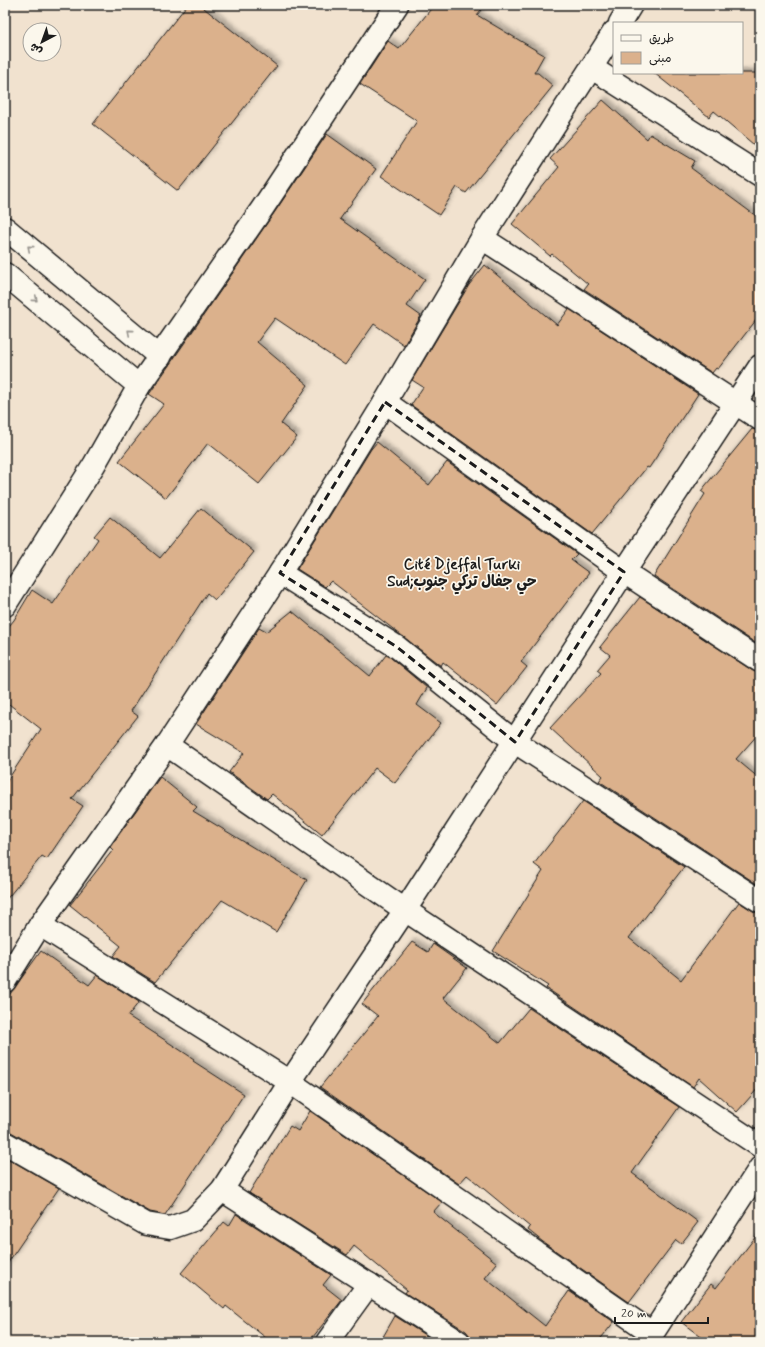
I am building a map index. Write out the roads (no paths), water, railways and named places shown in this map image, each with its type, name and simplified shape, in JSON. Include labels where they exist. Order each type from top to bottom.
[{"type":"street","points":[[5,605],[94,465],[139,386],[268,199],[397,5]]},
{"type":"street","points":[[621,22],[631,5]]},
{"type":"street","points":[[5,981],[40,925],[167,744],[280,574],[385,402],[482,238],[613,34]]},
{"type":"street","points":[[592,68],[760,175]]},
{"type":"street","points":[[5,228],[160,357]]},
{"type":"street","points":[[482,238],[760,419]]},
{"type":"street","points":[[5,274],[139,386]]},
{"type":"street","points":[[5,1143],[146,1224],[170,1228],[192,1220],[222,1190],[290,1082],[405,910],[624,572],[760,366]]},
{"type":"street","points":[[385,402],[624,572],[760,661]]},
{"type":"street","points":[[280,574],[397,647],[515,742],[760,901]]},
{"type":"street","points":[[167,744],[405,910],[760,1146]]},
{"type":"street","points":[[40,925],[290,1082],[649,1338],[760,1168]]},
{"type":"street","points":[[222,1190],[459,1342]]},
{"type":"street","points":[[327,1342],[369,1284]]},
{"type":"district","name":"Cité Djeffal Turki Sud;حي جفال تركي جنوب","points":[[462,574]]}]
